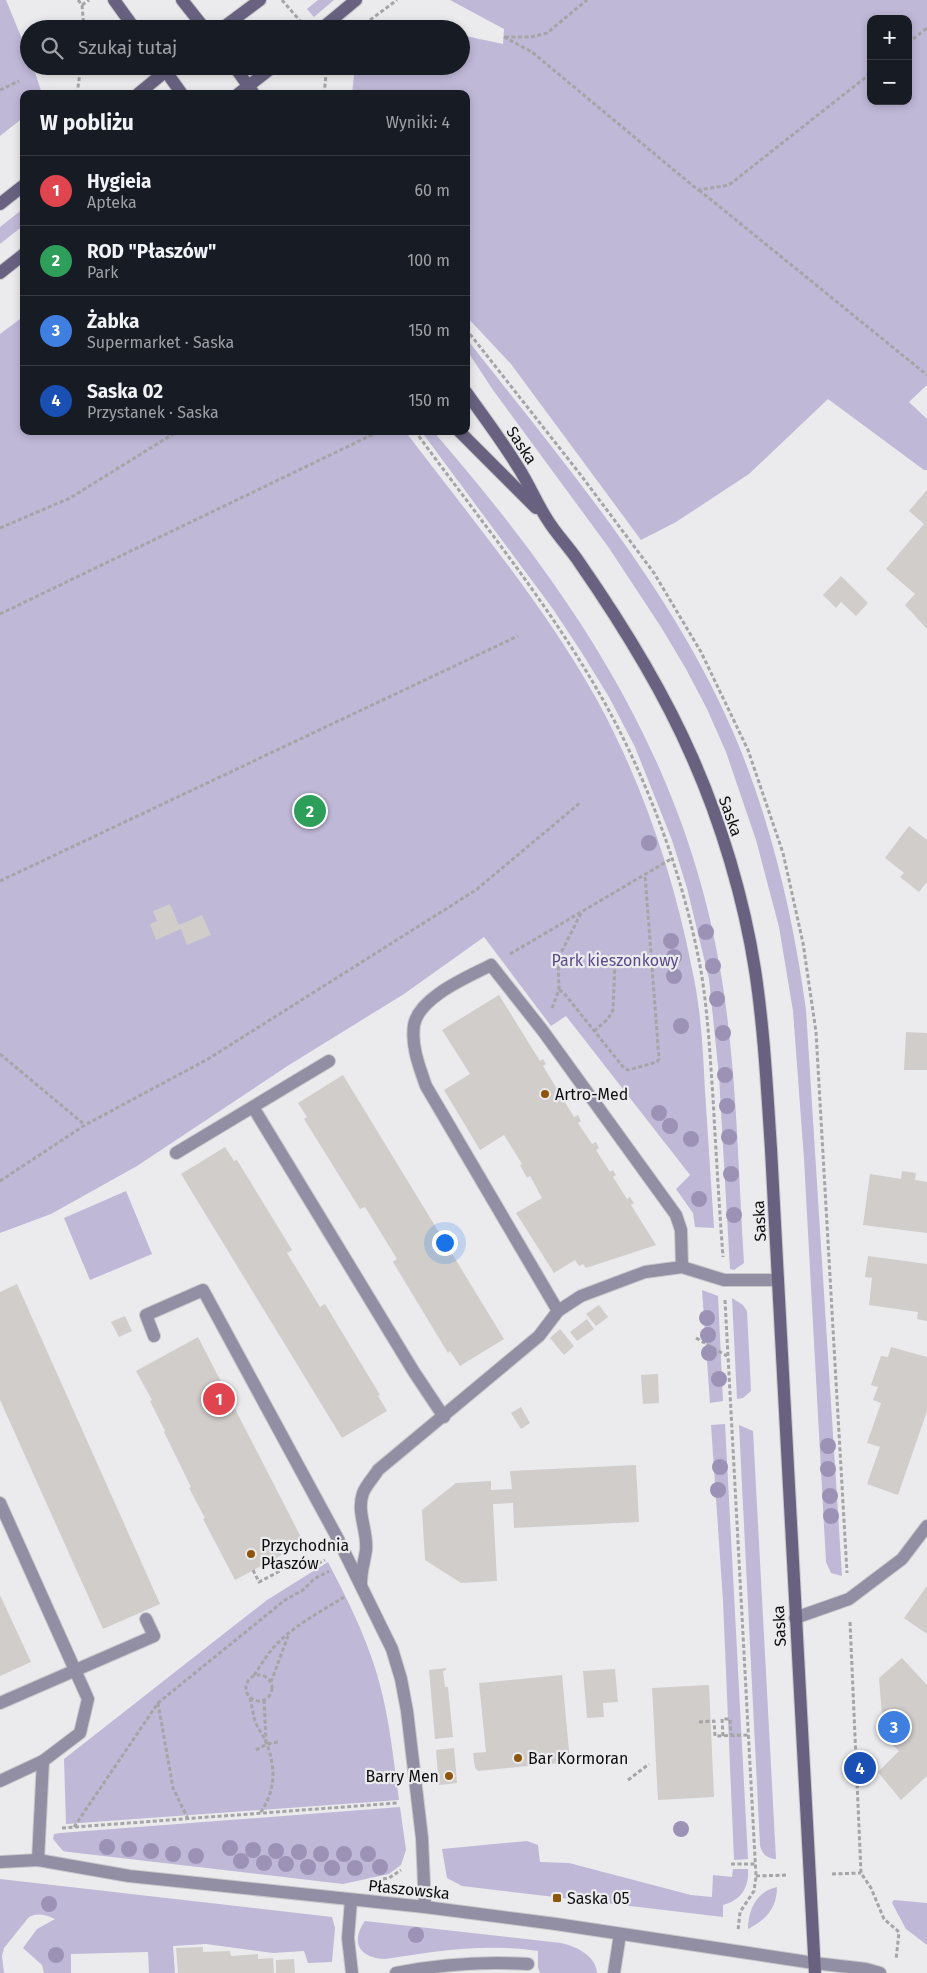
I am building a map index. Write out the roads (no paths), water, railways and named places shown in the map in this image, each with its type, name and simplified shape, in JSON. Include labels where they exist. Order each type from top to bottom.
[{"type":"street","points":[[114,0],[128,20]]},
{"type":"street","points":[[182,0],[199,20]]},
{"type":"street","points":[[233,20],[260,0]]},
{"type":"street","points":[[332,20],[356,0]]},
{"type":"street","points":[[142,90],[159,75]]},
{"type":"street","points":[[171,75],[180,90]]},
{"type":"street","points":[[239,75],[246,90]]},
{"type":"street","points":[[248,90],[264,75]]},
{"type":"street","points":[[0,204],[20,188]]},
{"type":"street","points":[[0,273],[20,257]]},
{"type":"street","name":"Saska","points":[[470,398],[518,467],[547,519],[616,617],[650,672],[693,758],[725,849],[749,940],[760,1015],[768,1094],[814,1968]]},
{"type":"street","name":"Saska","points":[[463,435],[547,519]]},
{"type":"street","points":[[558,1311],[426,1086],[414,1042],[414,1023],[435,995],[491,965],[540,1028],[676,1215],[681,1230],[682,1267]]},
{"type":"street","points":[[176,1152],[329,1061]]},
{"type":"street","points":[[253,1107],[414,1372],[444,1417]]},
{"type":"street","points":[[362,1586],[361,1570],[366,1551],[366,1531],[360,1513],[363,1493],[378,1470],[539,1336],[558,1311],[581,1296],[645,1272],[682,1267],[724,1280],[778,1280]]},
{"type":"street","points":[[154,1336],[146,1316],[204,1290],[362,1586],[392,1649],[408,1711],[424,1865],[426,1907]]},
{"type":"street","points":[[0,1503],[88,1699],[80,1733],[42,1761],[0,1781]]},
{"type":"street","points":[[795,1618],[849,1599],[902,1559],[927,1526]]},
{"type":"street","points":[[0,1703],[154,1636],[146,1619]]},
{"type":"street","points":[[38,1860],[42,1761]]},
{"type":"street","name":"Płaszowska","points":[[0,1862],[38,1860],[129,1876],[426,1907],[620,1934],[814,1968],[866,1969],[880,1973]]},
{"type":"street","points":[[351,1900],[348,1938],[352,1973]]},
{"type":"street","points":[[614,1973],[620,1934]]},
{"type":"street","points":[[396,1973],[441,1965],[476,1962],[528,1964]]},
{"type":"place","name":"ROD \"Płaszów\"","points":[[310,811]]},
{"type":"place","name":"Artro-Med","points":[[545,1094]]},
{"type":"place","name":"Hygieia","points":[[219,1399]]},
{"type":"place","name":"Przychodnia Płaszów","points":[[251,1554]]},
{"type":"place","name":"Żabka","points":[[894,1727]]},
{"type":"place","name":"Bar Kormoran","points":[[518,1758]]},
{"type":"place","name":"Saska 02","points":[[860,1768]]},
{"type":"place","name":"Barry Men","points":[[449,1776]]},
{"type":"place","name":"Saska 05","points":[[557,1898]]},
{"type":"park label","name":"Park kieszonkowy","points":[[615,960]]}]
